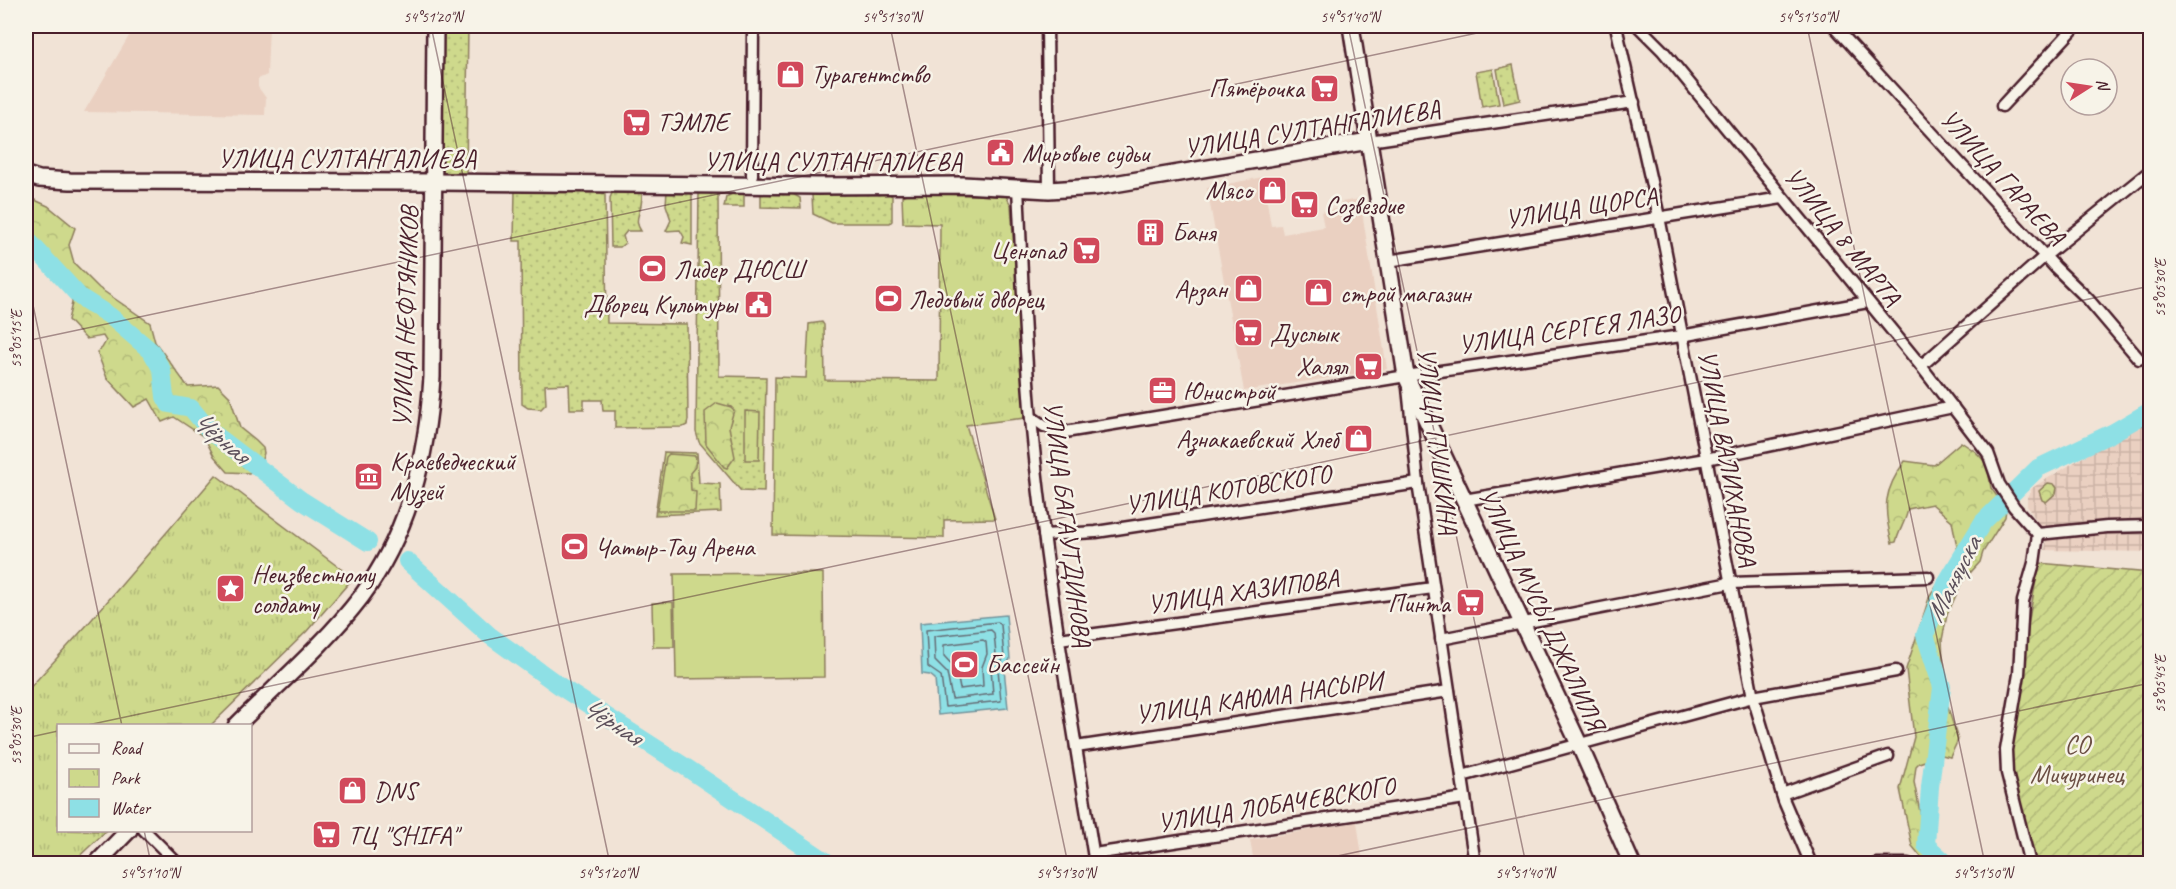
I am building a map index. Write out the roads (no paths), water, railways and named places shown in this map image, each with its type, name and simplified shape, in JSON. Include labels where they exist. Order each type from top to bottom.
[{"type":"street","name":"УЛИЦА НЕФТЯНИКОВ","points":[[238,724],[321,642],[360,597],[393,542],[411,501],[427,434],[431,398],[435,26]]},
{"type":"street","points":[[752,175],[753,26]]},
{"type":"street","points":[[1047,26],[1049,190]]},
{"type":"street","name":"УЛИЦА ПУШКИНА","points":[[1351,26],[1406,376],[1418,483],[1475,864]]},
{"type":"street","name":"УЛИЦА ВАЛИХАНОВА","points":[[1616,26],[1659,217],[1753,697],[1782,794],[1811,864]]},
{"type":"street","name":"УЛИЦА 8 МАРТА","points":[[1638,26],[1663,51],[1921,366],[1988,453],[2000,484],[2014,507],[2038,534]]},
{"type":"street","name":"УЛИЦА ГАРАЕВА","points":[[1834,26],[2045,256],[2088,299],[2139,359]]},
{"type":"street","points":[[2002,106],[2076,26]]},
{"type":"street","name":"УЛИЦА СУЛТАНГАЛИЕВА","points":[[26,175],[60,181],[963,185],[1049,190],[1096,187],[1369,141],[1634,102]]},
{"type":"street","points":[[1921,366],[2045,256],[2151,171]]},
{"type":"street","name":"УЛИЦА БАГАУТДИНОВА","points":[[1018,189],[1031,417],[1044,535],[1094,859]]},
{"type":"street","name":"УЛИЦА ЩОРСА","points":[[1388,261],[1782,198]]},
{"type":"street","name":"УЛИЦА СЕРГЕЯ ЛАЗО","points":[[1031,417],[1044,426],[1065,432],[1406,376],[1681,336],[1868,302]]},
{"type":"street","name":"УЛИЦА МУСЫ ДЖАЛИЛЯ","points":[[1406,376],[1579,744],[1632,864]]},
{"type":"street","points":[[1464,500],[1706,459],[1953,407]]},
{"type":"street","name":"УЛИЦА КОТОВСКОГО","points":[[1044,535],[1096,532],[1232,509],[1418,483]]},
{"type":"street","points":[[2030,864],[2007,773],[2006,750],[2019,674],[2023,601],[2034,563],[2038,534],[2107,527],[2151,526]]},
{"type":"street","points":[[1441,639],[1730,583],[1928,577]]},
{"type":"street","name":"УЛИЦА ХАЗИПОВА","points":[[1059,639],[1433,588]]},
{"type":"street","points":[[1462,776],[1753,697],[1896,671]]},
{"type":"street","name":"УЛИЦА КАЮМА НАСЫРИ","points":[[1076,747],[1449,692]]},
{"type":"street","points":[[1782,794],[1888,756]]},
{"type":"street","name":"УЛИЦА ЛОБАЧЕВСКОГО","points":[[1094,859],[1465,798]]},
{"type":"street","points":[[96,864],[128,832]]},
{"type":"street","points":[[145,832],[178,864]]},
{"type":"street","points":[[1876,864],[1908,864]]},
{"type":"water","name":"Бассейн","points":[[1006,615],[1010,659],[1004,669],[1008,708],[938,715],[935,679],[930,675],[922,674],[920,623]]},
{"type":"waterway","name":"Чёрная","points":[[26,238],[80,297],[110,316],[151,351],[162,370],[165,397],[169,404],[191,408],[209,430],[301,500],[368,542]]},
{"type":"waterway","name":"Маняуска","points":[[1947,864],[1926,845],[1930,787],[1942,687],[1925,635],[1946,583],[1983,522],[2038,468],[2112,433],[2150,411]]},
{"type":"waterway","name":"Чёрная","points":[[407,561],[489,635],[564,689],[830,864]]},
{"type":"place","name":"Турагентство","points":[[790,74]]},
{"type":"place","name":"Пятёрочка","points":[[1325,88]]},
{"type":"place","name":"ТЭМЛЕ","points":[[636,122]]},
{"type":"place","name":"Мировые судьи","points":[[1001,153]]},
{"type":"place","name":"Мясо","points":[[1273,190]]},
{"type":"place","name":"Созвездие","points":[[1304,205]]},
{"type":"place","name":"Баня","points":[[1151,232]]},
{"type":"place","name":"Ценопад","points":[[1086,250]]},
{"type":"place","name":"Лидер ДЮСШ","points":[[653,269]]},
{"type":"place","name":"Арзан","points":[[1248,289]]},
{"type":"place","name":"строй магазин","points":[[1319,293]]},
{"type":"place","name":"Ледовый дворец","points":[[888,299]]},
{"type":"place","name":"Дворец Культуры","points":[[758,304]]},
{"type":"place","name":"Дуслык","points":[[1249,333]]},
{"type":"place","name":"Халял","points":[[1368,366]]},
{"type":"place","name":"Юнистрой","points":[[1162,391]]},
{"type":"place","name":"Азнакаевский Хлеб","points":[[1359,439]]},
{"type":"place","name":"Краеведческий Музей","points":[[369,476]]},
{"type":"place","name":"Чатыр-Тау Арена","points":[[574,547]]},
{"type":"place","name":"Неизвестному солдату","points":[[231,589]]},
{"type":"place","name":"Пинта","points":[[1471,603]]},
{"type":"place","name":"Бассейн","points":[[965,664]]},
{"type":"place","name":"DNS","points":[[353,791]]},
{"type":"place","name":"ТЦ \"SHIFA\"","points":[[327,835]]},
{"type":"park label","name":"СО Мичуринец","points":[[2077,759]]}]
